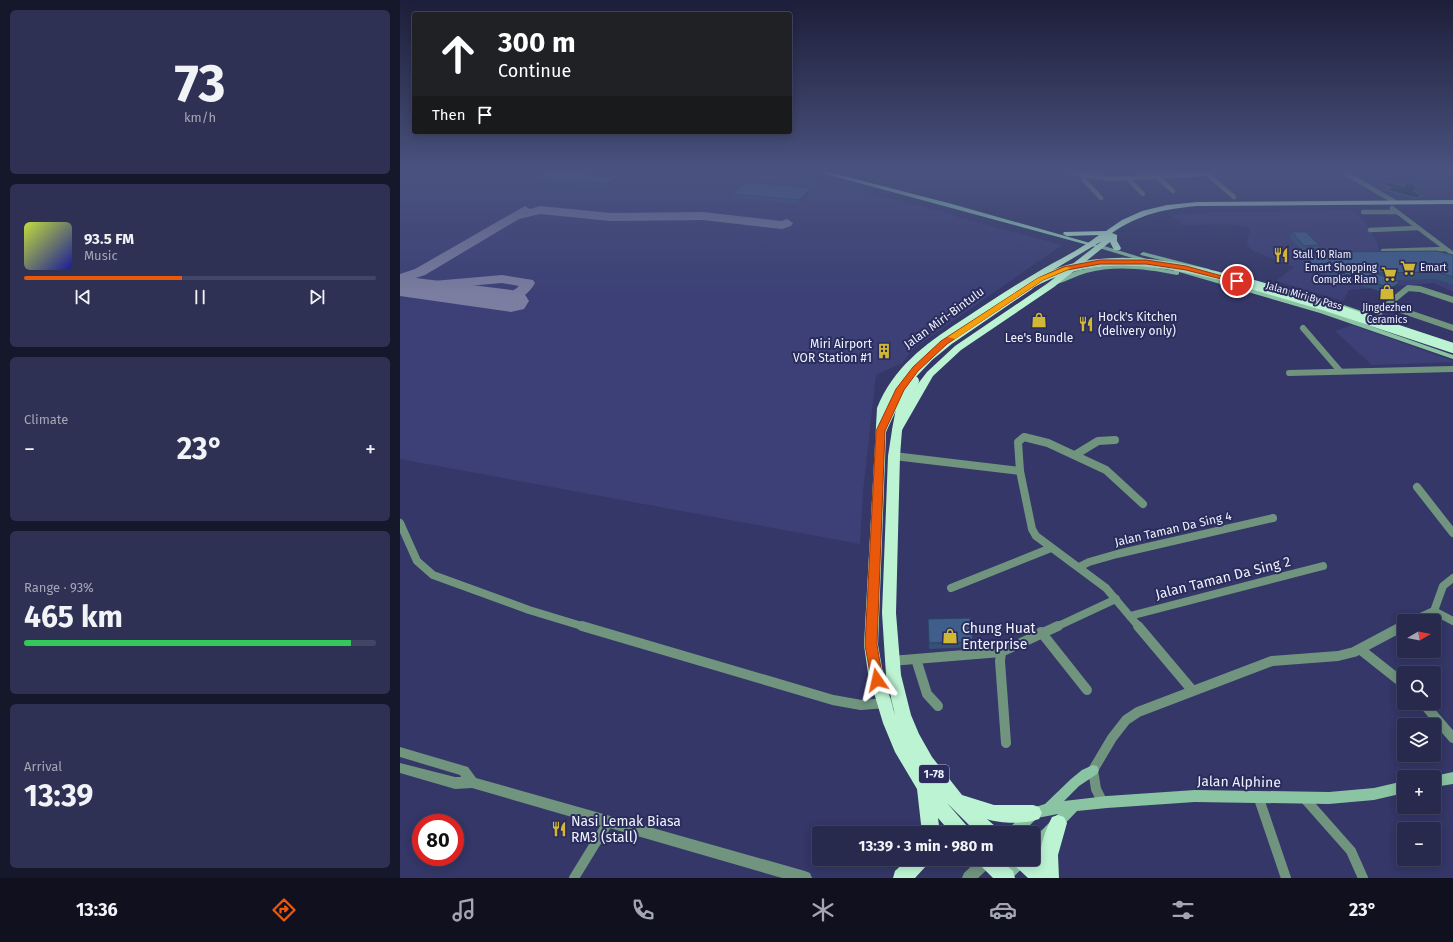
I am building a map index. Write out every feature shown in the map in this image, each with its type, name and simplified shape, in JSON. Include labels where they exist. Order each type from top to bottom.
[{"type":"highway","name":"Jalan Miri-Bintulu","points":[[983,826],[956,800],[932,771],[911,736],[899,702],[891,661],[888,627],[894,456],[897,430],[922,385],[943,361],[958,348],[1051,285],[1110,234],[1149,216],[1159,214]]},
{"type":"highway","points":[[1067,236],[1110,234],[1112,241],[1117,248]]},
{"type":"highway","points":[[1067,236],[1076,248],[1072,255]]},
{"type":"highway","name":"Jalan Miri-Bintulu","points":[[956,826],[925,788],[911,766],[894,733],[882,704],[874,668],[871,645],[882,408],[886,396],[904,370],[916,358],[941,338],[994,302],[1072,255],[1097,244]]},
{"type":"highway","points":[[881,431],[900,389],[919,365],[944,343],[1041,279],[1065,269],[1085,264],[1127,261],[1186,268],[1315,302],[1453,348]]},
{"type":"highway","points":[[897,430],[898,414],[912,384],[938,354],[1049,279],[1072,270],[1095,266],[1146,264],[1190,272],[1309,304],[1453,352]]},
{"type":"highway","points":[[925,788],[930,826]]},
{"type":"highway","points":[[956,800],[994,813],[1047,815],[1049,849],[1047,860],[1050,878]]},
{"type":"highway","points":[[902,878],[914,866]]},
{"type":"highway","points":[[994,866],[1004,877]]},
{"type":"highway","points":[[1032,866],[1042,878]]},
{"type":"main road","points":[[988,214],[1097,244]]},
{"type":"main road","name":"Jalan Miri By Pass","points":[[1097,244],[1264,284],[1376,318],[1453,344]]},
{"type":"main road","name":"Jalan Miri By Pass","points":[[1097,244],[1193,276],[1346,318],[1453,357]]},
{"type":"main road","points":[[1051,285],[1080,272],[1117,267],[1160,269],[1193,276]]},
{"type":"main road","points":[[1040,827],[1047,815],[1069,786],[1079,778],[1094,770]]},
{"type":"main road","points":[[1441,780],[1453,778]]},
{"type":"main road","name":"Jalan Alphine","points":[[1047,815],[1074,807],[1103,803],[1195,796],[1258,796],[1305,799],[1374,794],[1397,789]]},
{"type":"main road","points":[[1027,826],[1047,815]]},
{"type":"main road","points":[[1004,877],[1014,866]]},
{"type":"street","points":[[1400,214],[1453,254]]},
{"type":"street","points":[[1370,230],[1417,228]]},
{"type":"street","points":[[1383,251],[1445,249]]},
{"type":"street","points":[[1376,318],[1386,305],[1408,288],[1420,289],[1453,300]]},
{"type":"street","points":[[1386,305],[1453,328]]},
{"type":"street","points":[[1303,328],[1340,371]]},
{"type":"street","points":[[1289,373],[1453,369]]},
{"type":"street","points":[[1143,504],[1113,474],[1075,455],[1048,443],[1024,437],[1018,442],[1020,471],[1032,529],[1036,536],[1106,588],[1192,690]]},
{"type":"street","points":[[1075,455],[1093,441],[1101,438],[1115,440]]},
{"type":"street","points":[[894,456],[1020,471]]},
{"type":"street","points":[[1417,487],[1453,533]]},
{"type":"street","name":"Jalan Taman Da Sing 4","points":[[1079,567],[1089,562],[1117,554],[1273,518]]},
{"type":"street","points":[[400,523],[417,561],[433,575],[529,610],[833,700],[861,706],[899,702]]},
{"type":"street","points":[[951,588],[1051,548]]},
{"type":"street","name":"Jalan Taman Da Sing 2","points":[[1130,616],[1323,566]]},
{"type":"street","points":[[1427,614],[1434,611],[1443,586],[1453,578]]},
{"type":"street","points":[[891,661],[1001,652],[1041,632],[1116,599]]},
{"type":"street","points":[[1434,611],[1453,621]]},
{"type":"street","points":[[1103,803],[1096,789],[1093,778],[1094,770],[1112,738],[1126,720],[1138,712],[1192,690],[1272,661],[1338,656],[1361,650],[1397,629]]},
{"type":"street","points":[[1041,632],[1087,690]]},
{"type":"street","points":[[1361,650],[1397,678]]},
{"type":"street","points":[[1001,652],[1000,661],[1006,743]]},
{"type":"street","points":[[916,659],[927,694],[938,706]]},
{"type":"street","points":[[1429,710],[1453,738]]},
{"type":"street","points":[[400,752],[464,771],[472,782]]},
{"type":"street","points":[[400,768],[455,784],[472,782],[805,878]]},
{"type":"street","points":[[1258,796],[1286,878]]},
{"type":"street","points":[[1305,799],[1351,851],[1363,878]]},
{"type":"street","points":[[574,878],[609,821]]},
{"type":"street","points":[[969,878],[980,866]]},
{"type":"shaded area","points":[[400,214],[952,214],[954,216],[1062,245],[913,349],[902,363],[876,375],[863,491],[860,544],[400,459]]},
{"type":"shaded area","points":[[1357,214],[1363,220],[1377,242],[1380,253],[1444,251],[1453,253],[1453,292],[1434,283],[1349,290],[1343,301],[1276,281],[1294,267],[1251,250],[1247,244],[1250,228],[1228,224],[1184,225],[1171,215]]},
{"type":"shaded area","points":[[1352,325],[1453,362],[1372,365],[1335,331]]},
{"type":"building","points":[[1292,232],[1306,232],[1319,245],[1304,246]]},
{"type":"building","name":"Emart Shopping Complex Riam","points":[[1324,250],[1326,252],[1437,251],[1453,255],[1453,277],[1438,272],[1375,273],[1400,282],[1391,288],[1307,262]]},
{"type":"building","name":"Chung Huat Enterprise","points":[[970,618],[973,642],[929,643],[928,619]]},
{"type":"taxiway","points":[[400,279],[420,272],[518,214]]},
{"type":"taxiway","points":[[515,216],[523,214]]},
{"type":"taxiway","points":[[580,214],[611,217],[703,216],[782,225],[787,223]]},
{"type":"taxiway","points":[[410,287],[502,279],[528,283],[518,294],[499,301],[469,301],[462,299],[460,294]]},
{"type":"runway","points":[[400,286],[511,301]]},
{"type":"slow traffic","points":[[952,337],[1041,279],[1068,268]]},
{"type":"place","name":"Stall 10 Riam","points":[[1281,255]]},
{"type":"place","name":"Emart","points":[[1408,268]]},
{"type":"place","name":"Emart Shopping Complex Riam","points":[[1389,274]]},
{"type":"place","name":"Jingdezhen Ceramics","points":[[1387,292]]},
{"type":"place","name":"Lee's Bundle","points":[[1039,320]]},
{"type":"place","name":"Hock's Kitchen (delivery only)","points":[[1086,324]]},
{"type":"place","name":"Miri Airport VOR Station #1","points":[[884,351]]},
{"type":"place","name":"Chung Huat Enterprise","points":[[950,636]]},
{"type":"place","name":"Nasi Lemak Biasa RM3 (stall)","points":[[559,829]]},
{"type":"route","points":[[877,680],[871,645],[881,431],[900,389],[915,369],[944,343],[1041,279],[1065,269],[1100,262],[1146,262],[1186,268],[1237,281]]}]
